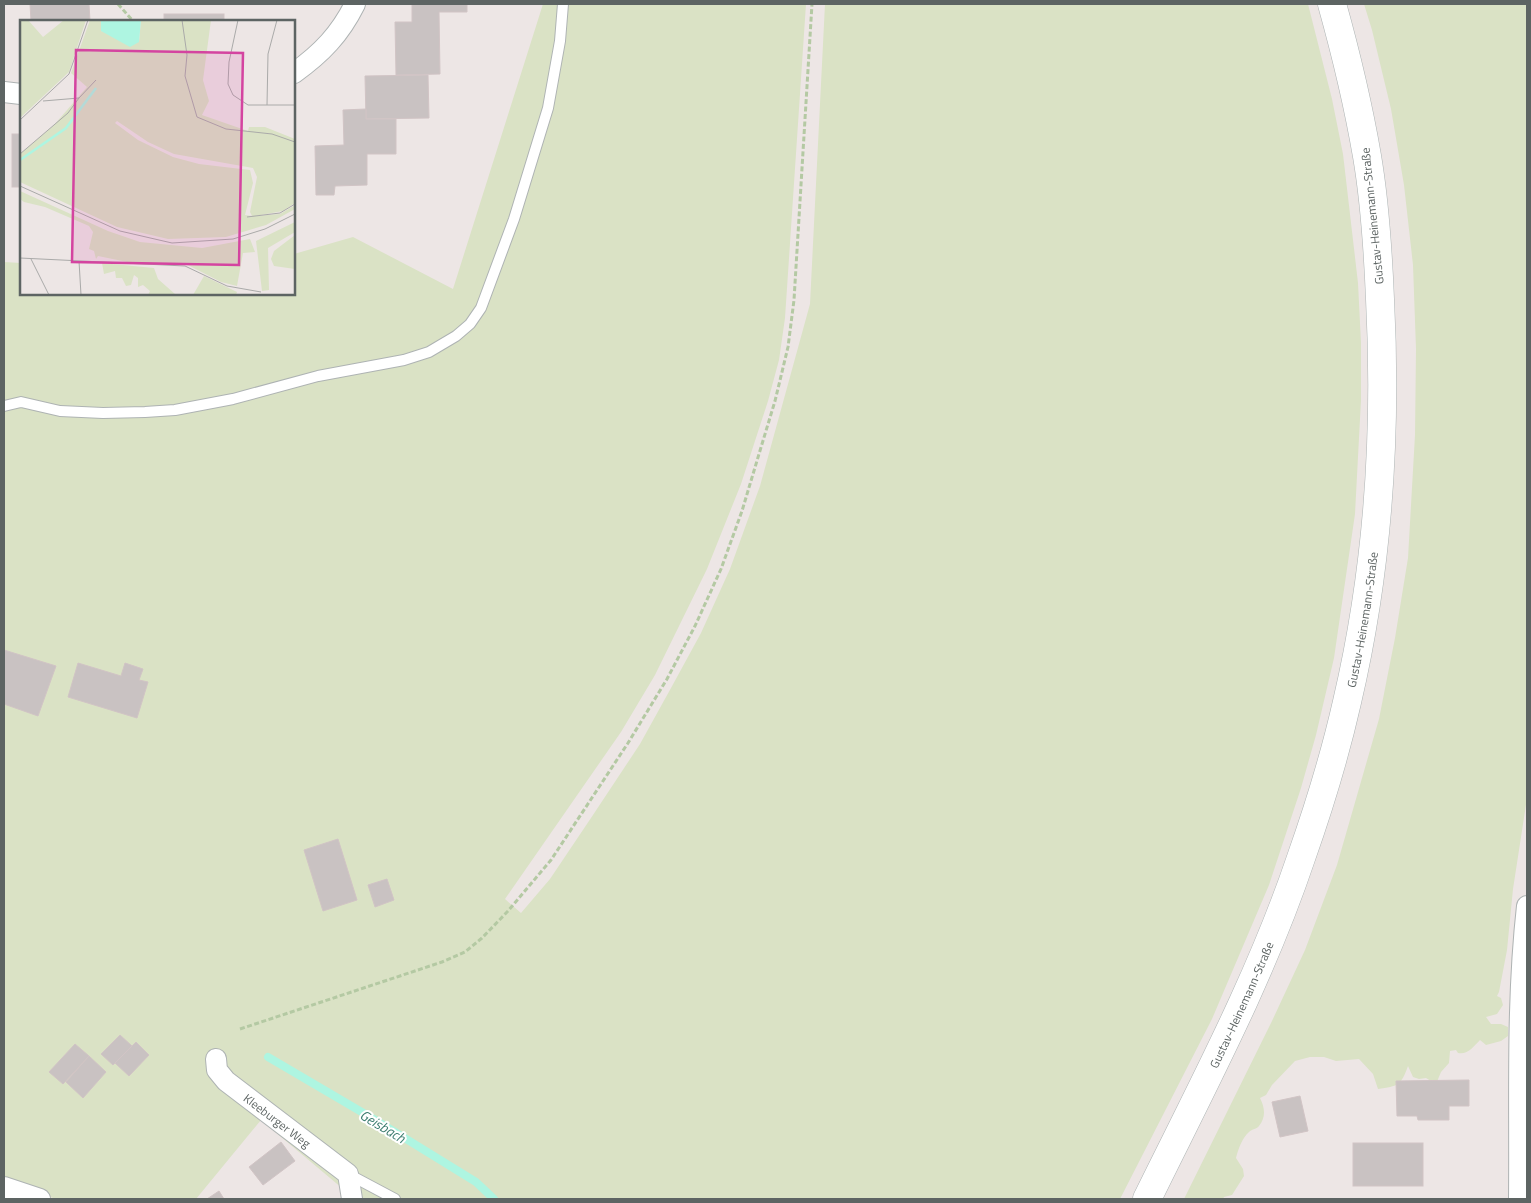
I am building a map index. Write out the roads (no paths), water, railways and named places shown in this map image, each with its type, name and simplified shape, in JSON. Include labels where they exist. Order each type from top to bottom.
[{"type":"main road","name":"Gustav-Heinemann-Straße","points":[[1148,1199],[1258,972],[1301,860],[1337,743],[1348,700],[1370,571],[1380,486],[1383,423],[1378,258],[1367,158],[1344,47],[1332,4]]},
{"type":"street","points":[[295,72],[316,57],[333,39],[347,20],[355,4]]},
{"type":"street","points":[[4,92],[20,94]]},
{"type":"street","points":[[1520,1199],[1524,1154],[1519,1004],[1527,906]]},
{"type":"street","name":"Kleeburger Weg","points":[[216,1059],[217,1070],[226,1081],[348,1174]]},
{"type":"street","points":[[348,1174],[352,1199]]},
{"type":"street","points":[[4,1187],[40,1199]]},
{"type":"lane","points":[[4,406],[21,402],[60,411],[103,413],[175,410],[233,398],[318,376],[404,360],[429,352],[456,336],[470,324],[481,308],[514,219],[548,108],[560,41],[563,4]]},
{"type":"lane","name":"Kleeburger Weg","points":[[348,1174],[395,1199]]},
{"type":"waterway","name":"Geisbach","points":[[268,1057],[476,1182],[494,1199]]}]
